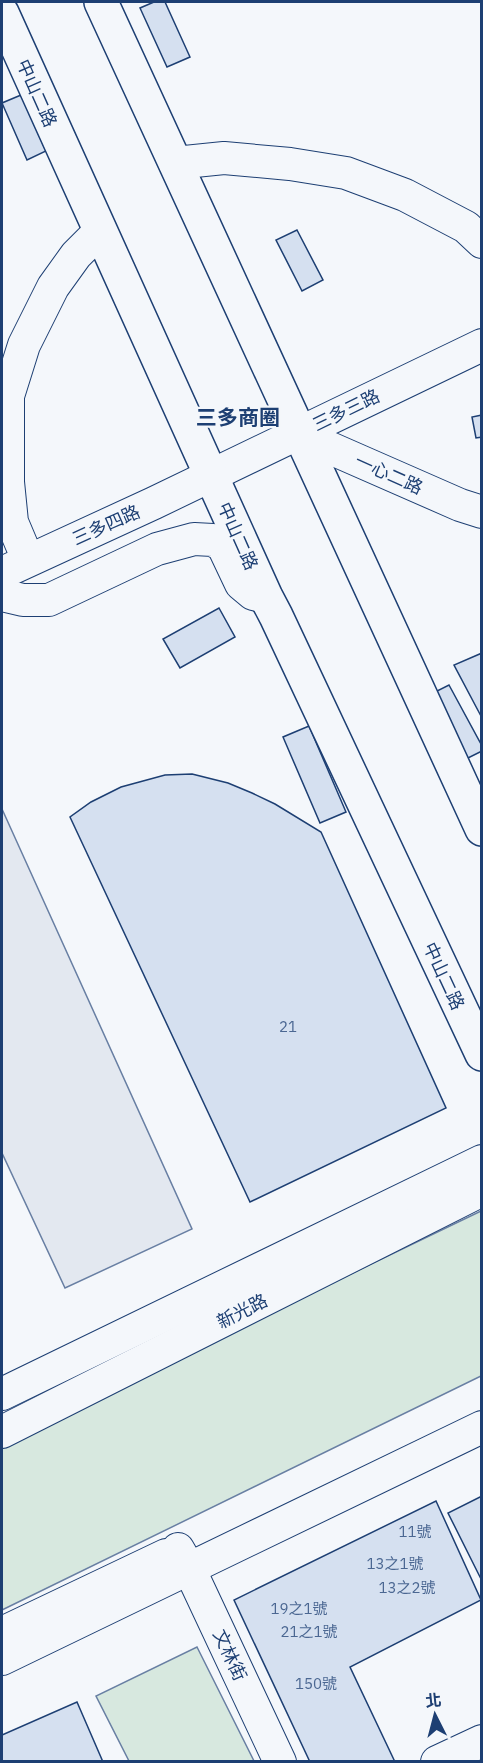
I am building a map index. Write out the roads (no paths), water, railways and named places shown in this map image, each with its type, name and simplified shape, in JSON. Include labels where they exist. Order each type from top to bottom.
[{"type":"main road","points":[[101,2],[298,434],[482,829]]},
{"type":"main road","name":"中山二路","points":[[2,13],[210,476],[482,1054]]},
{"type":"street","points":[[175,164],[224,158],[346,172],[405,195],[466,227],[482,242]]},
{"type":"street","points":[[15,566],[8,482],[8,396],[24,345],[53,287],[76,255],[100,231]]},
{"type":"street","name":"三多三路","points":[[210,476],[482,345]]},
{"type":"street","name":"一心二路","points":[[298,434],[460,505],[482,512]]},
{"type":"street","name":"三多四路","points":[[15,566],[210,476]]},
{"type":"street","points":[[2,595],[22,600],[49,600],[157,549],[194,538],[213,540],[223,546],[241,584],[252,594],[266,597]]},
{"type":"street","name":"新光路","points":[[2,1394],[482,1161]]},
{"type":"street","name":"新光路","points":[[2,1432],[482,1190]]},
{"type":"street","points":[[2,1659],[184,1558],[482,1404]]},
{"type":"street","points":[[2,1633],[184,1558],[482,1426]]},
{"type":"street","name":"文林街","points":[[184,1558],[280,1761]]},
{"type":"street","points":[[437,1761],[478,1747]]},
{"type":"district","name":"三多商圈","points":[[238,417]]}]
